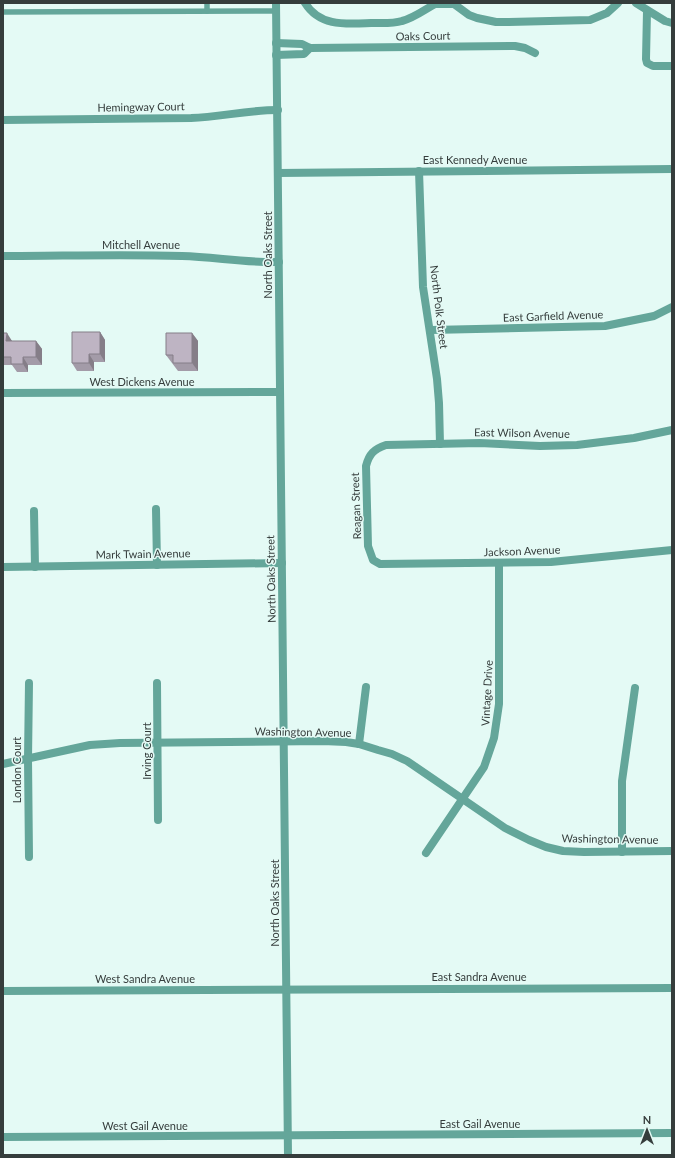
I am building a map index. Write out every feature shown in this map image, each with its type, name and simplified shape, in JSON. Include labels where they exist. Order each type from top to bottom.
[{"type":"street","points":[[305,3],[310,10],[326,21],[346,24],[393,23],[402,21],[435,4],[454,4],[469,15],[491,21],[590,20],[607,13],[618,3]]},
{"type":"street","points":[[636,3],[664,21],[672,23]]},
{"type":"street","name":"North Oaks Street","points":[[276,7],[288,1155]]},
{"type":"street","points":[[647,11],[647,63],[653,66],[672,66]]},
{"type":"street","name":"Oaks Court","points":[[276,43],[302,44],[310,48],[515,46],[525,48],[535,53]]},
{"type":"street","name":"Oaks Court","points":[[276,55],[304,54],[310,48]]},
{"type":"street","name":"Hemingway Court","points":[[3,120],[191,118],[247,111],[278,110]]},
{"type":"street","name":"East Kennedy Avenue","points":[[278,173],[672,170]]},
{"type":"street","name":"North Polk Street","points":[[419,172],[423,286],[431,330],[439,404],[440,444]]},
{"type":"street","name":"Mitchell Avenue","points":[[3,256],[160,255],[248,262],[279,262]]},
{"type":"street","name":"East Garfield Avenue","points":[[431,330],[605,326],[654,316],[672,307]]},
{"type":"street","name":"West Dickens Avenue","points":[[3,393],[280,392]]},
{"type":"street","name":"East Wilson Avenue","points":[[372,452],[386,445],[500,443],[540,446],[577,445],[634,438],[672,430]]},
{"type":"street","name":"Reagan Street","points":[[372,452],[366,466],[368,546],[373,560]]},
{"type":"street","points":[[156,509],[157,565]]},
{"type":"street","points":[[34,511],[35,567]]},
{"type":"street","name":"Jackson Avenue","points":[[373,560],[380,564],[551,562],[672,550]]},
{"type":"street","name":"Mark Twain Avenue","points":[[3,567],[282,563]]},
{"type":"street","name":"Vintage Drive","points":[[426,853],[484,767],[494,738],[498,722],[500,686],[499,563]]},
{"type":"street","name":"London Court","points":[[29,683],[29,857]]},
{"type":"street","name":"Irving Court","points":[[157,683],[158,820]]},
{"type":"street","points":[[359,744],[366,687]]},
{"type":"street","points":[[622,852],[622,781],[635,688]]},
{"type":"street","name":"Washington Avenue","points":[[3,764],[90,745],[120,742],[323,741],[359,744],[392,754],[407,761],[505,828],[546,847],[562,851],[672,851]]},
{"type":"street","name":"East Sandra Avenue","points":[[286,989],[672,988]]},
{"type":"street","name":"West Sandra Avenue","points":[[3,991],[286,989]]},
{"type":"street","name":"East Gail Avenue","points":[[288,1136],[672,1134]]},
{"type":"street","name":"West Gail Avenue","points":[[3,1137],[288,1136]]},
{"type":"lane","points":[[207,3],[207,11]]},
{"type":"lane","points":[[3,12],[207,11],[276,7]]},
{"type":"building","points":[[72,332],[100,332],[100,354],[89,354],[89,363],[72,363]]},
{"type":"building","points":[[3,333],[7,333],[6,341],[36,341],[36,357],[23,357],[23,364],[11,364],[11,357],[3,357]]},
{"type":"building","points":[[166,333],[192,333],[192,363],[173,363],[173,355],[166,355]]}]
